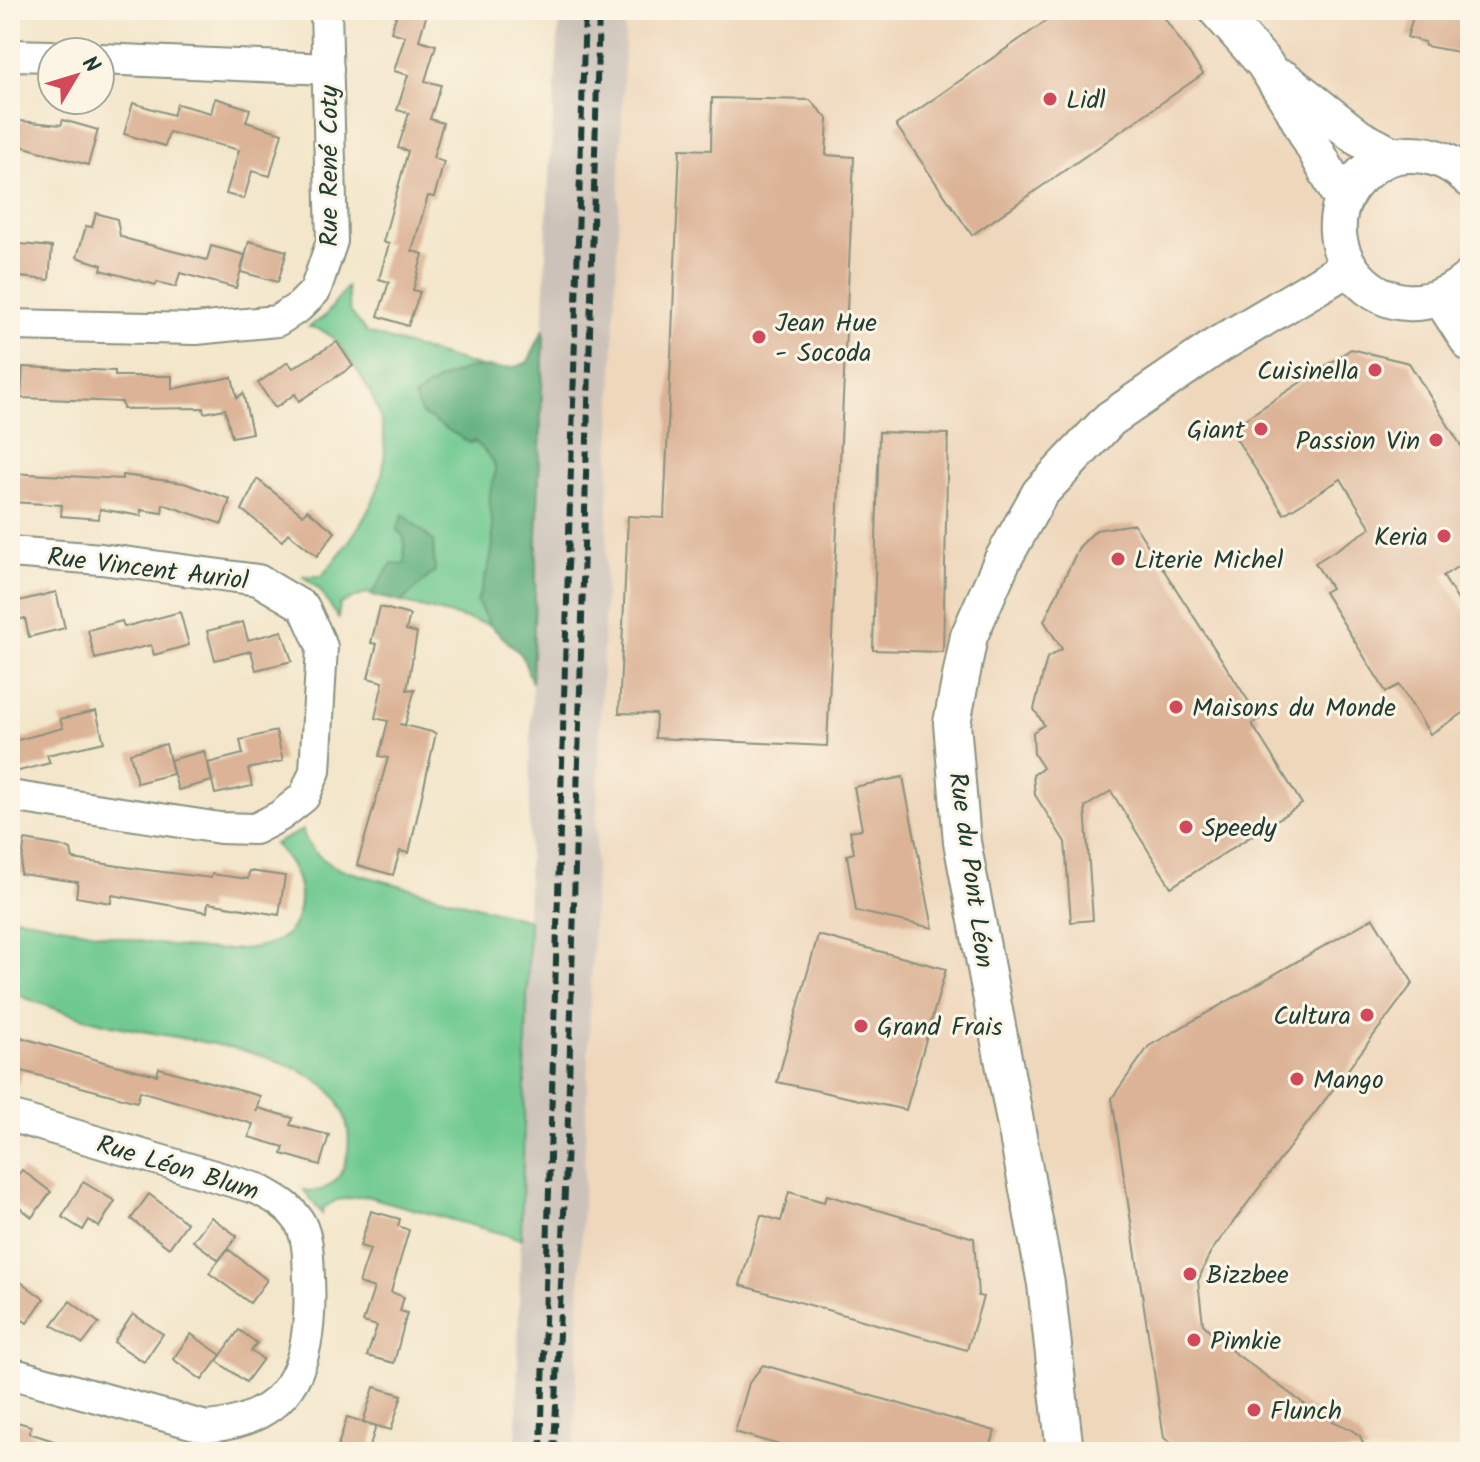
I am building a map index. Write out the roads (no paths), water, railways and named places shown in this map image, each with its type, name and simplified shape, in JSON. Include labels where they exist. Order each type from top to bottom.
[{"type":"street","name":"Rue René Coty","points":[[10,325],[196,329],[277,321],[299,307],[315,291],[332,241],[326,10]]},
{"type":"street","points":[[1217,10],[1264,63],[1293,108],[1343,201]]},
{"type":"street","points":[[10,55],[36,56]]},
{"type":"street","points":[[116,60],[328,69]]},
{"type":"street","points":[[1264,63],[1359,138],[1393,156]]},
{"type":"street","points":[[1466,171],[1438,157],[1415,153],[1393,156],[1371,166],[1355,182],[1343,201],[1339,223],[1341,246],[1349,267],[1375,293],[1410,304],[1456,288],[1470,343]]},
{"type":"street","name":"Rue du Pont Léon","points":[[1065,1452],[1046,1284],[962,842],[952,723],[969,636],[1002,561],[1040,493],[1110,419],[1215,347],[1349,267]]},
{"type":"street","name":"Rue Vincent Auriol","points":[[10,552],[101,559],[258,580],[304,607],[322,647],[315,771],[304,797],[280,816],[255,829],[220,828],[10,796]]},
{"type":"street","name":"Rue Léon Blum","points":[[10,1116],[258,1189],[286,1206],[299,1221],[307,1243],[310,1304],[304,1363],[284,1393],[265,1410],[236,1425],[206,1427],[10,1373]]},
{"type":"railway","points":[[541,1452],[585,10]]},
{"type":"railway","points":[[554,1452],[568,1118],[599,10]]},
{"type":"place","name":"Lidl","points":[[1050,99]]},
{"type":"place","name":"Jean Hue - Socoda","points":[[759,337]]},
{"type":"place","name":"Cuisinella","points":[[1375,370]]},
{"type":"place","name":"Giant","points":[[1261,429]]},
{"type":"place","name":"Passion Vin","points":[[1436,440]]},
{"type":"place","name":"Keria","points":[[1444,536]]},
{"type":"place","name":"Literie Michel","points":[[1118,559]]},
{"type":"place","name":"Maisons du Monde","points":[[1176,707]]},
{"type":"place","name":"Speedy","points":[[1186,827]]},
{"type":"place","name":"Cultura","points":[[1367,1015]]},
{"type":"place","name":"Grand Frais","points":[[861,1026]]},
{"type":"place","name":"Mango","points":[[1297,1079]]},
{"type":"place","name":"Bizzbee","points":[[1190,1274]]},
{"type":"place","name":"Pimkie","points":[[1194,1340]]},
{"type":"place","name":"Flunch","points":[[1254,1410]]}]
